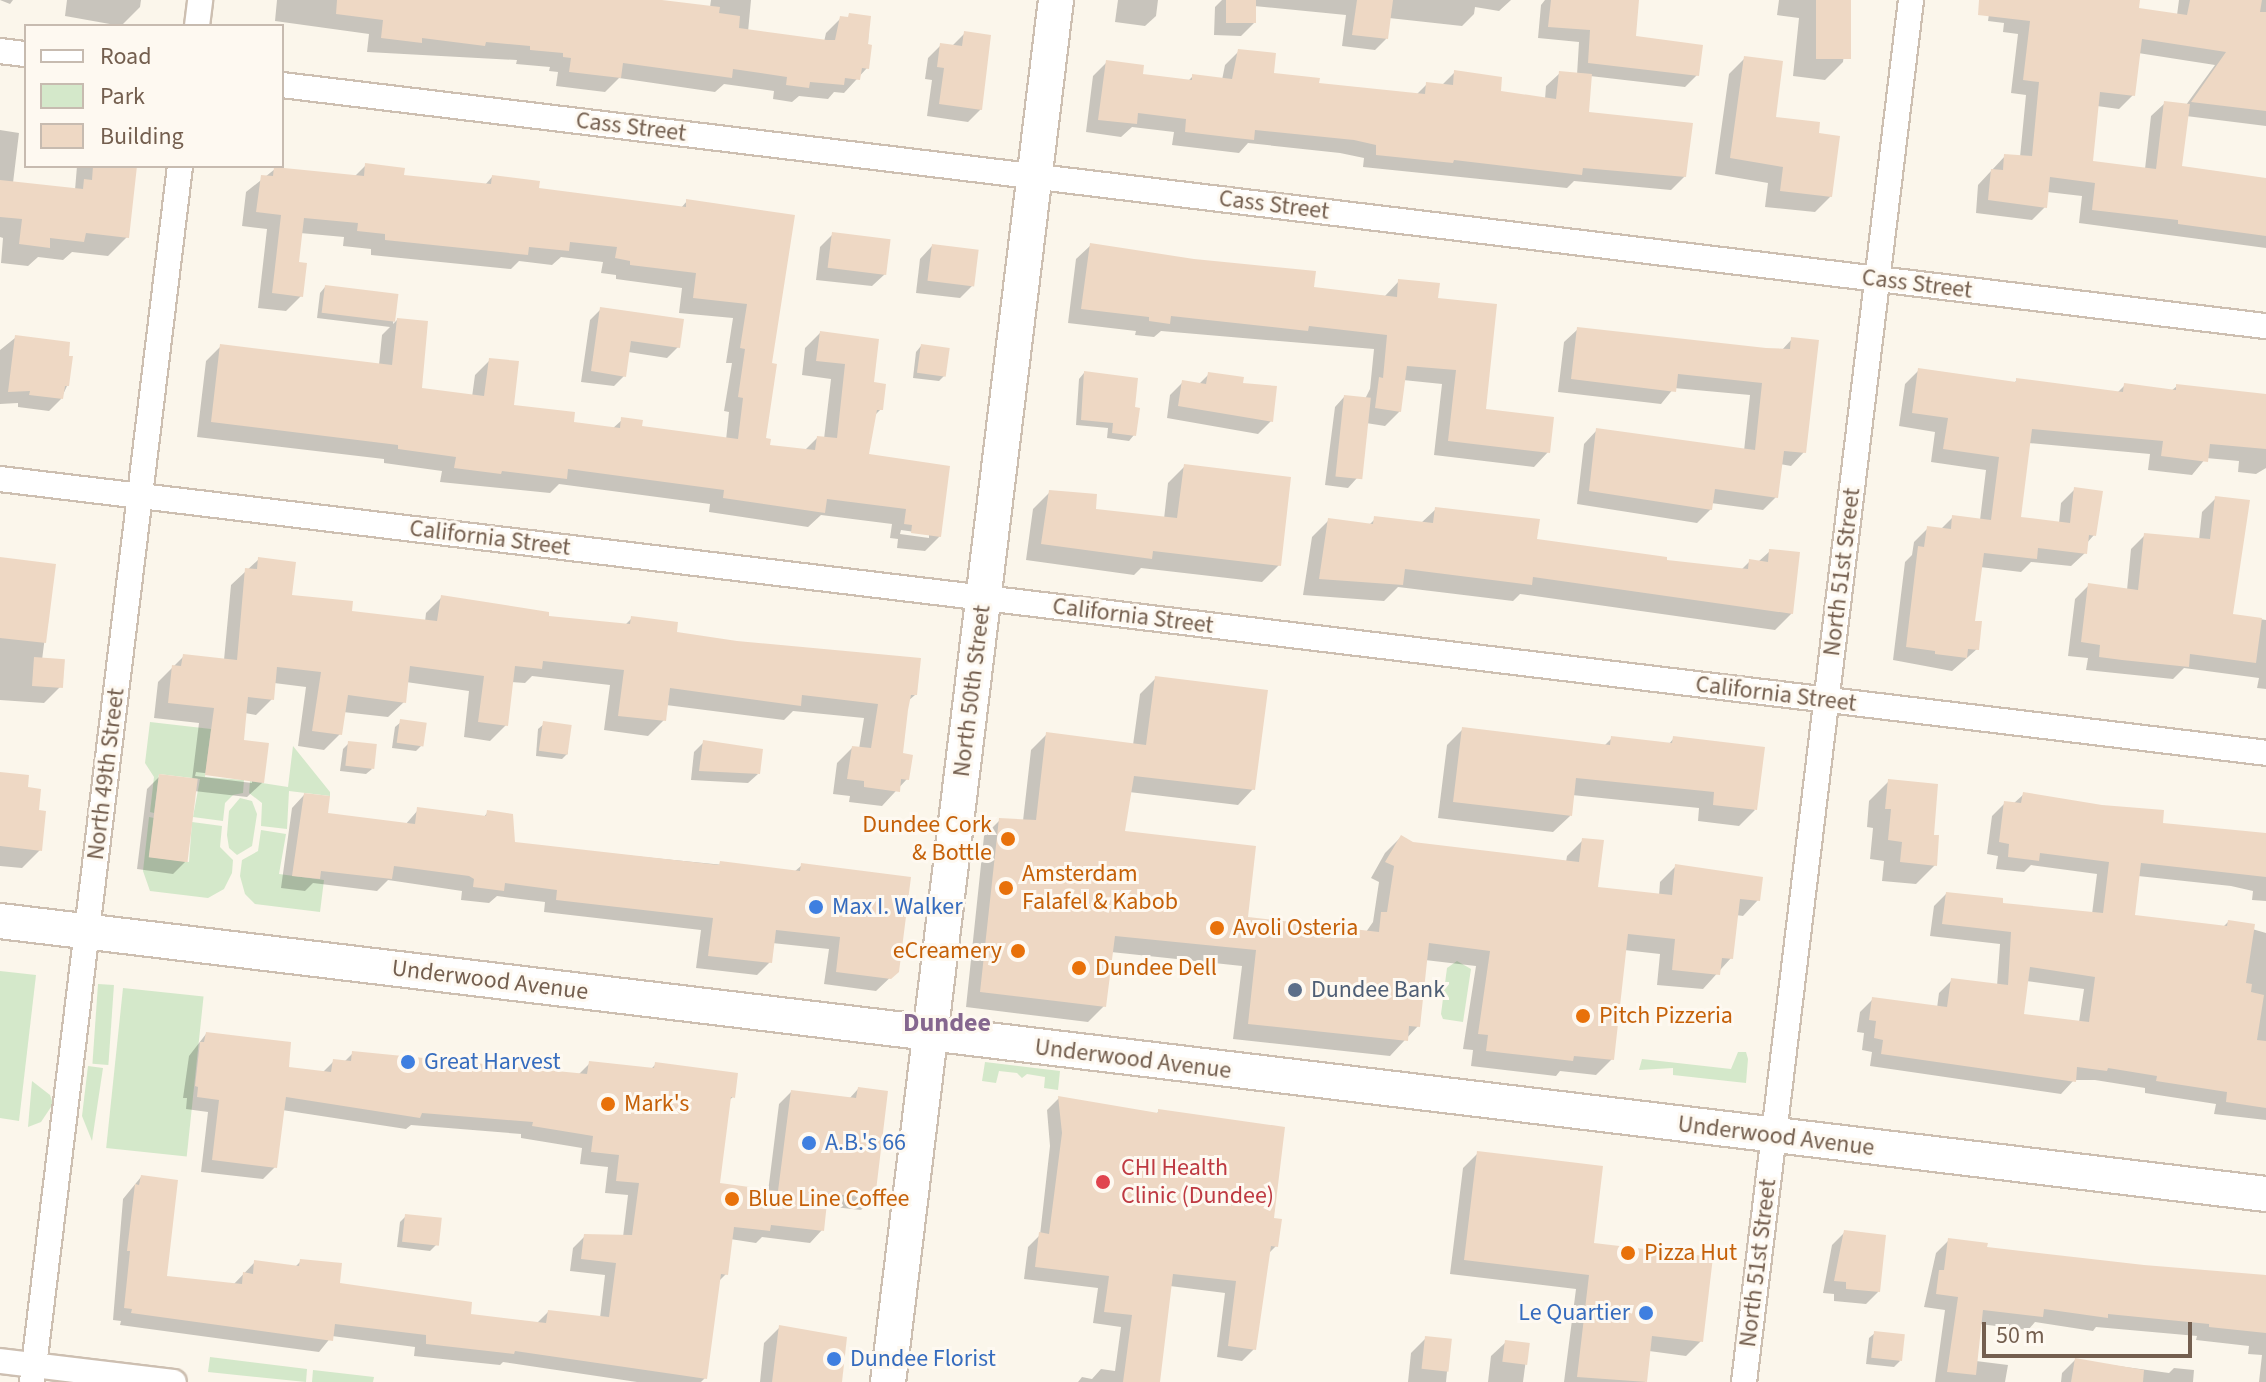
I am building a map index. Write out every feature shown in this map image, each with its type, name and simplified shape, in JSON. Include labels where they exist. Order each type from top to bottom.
[{"type":"main road","name":"North 50th Street","points":[[888,1382],[1056,0]]},
{"type":"main road","name":"Underwood Avenue","points":[[0,921],[2266,1194]]},
{"type":"street","points":[[197,24],[200,0]]},
{"type":"street","name":"North 51st Street","points":[[1744,1382],[1911,0]]},
{"type":"street","points":[[0,51],[24,54]]},
{"type":"street","name":"Cass Street","points":[[284,85],[2266,326]]},
{"type":"street","name":"North 49th Street","points":[[33,1373],[180,168]]},
{"type":"street","name":"California Street","points":[[0,479],[2266,753]]},
{"type":"street","points":[[0,1361],[33,1373],[174,1382]]},
{"type":"green space","points":[[150,722],[211,729],[205,777],[244,780],[243,793],[233,795],[225,803],[223,821],[193,817],[200,779],[159,774],[154,813],[150,812],[154,777],[145,763]]},
{"type":"green space","points":[[293,746],[330,796],[289,791],[287,829],[261,826],[262,803],[249,793],[250,781],[288,787]]},
{"type":"green space","points":[[240,798],[252,801],[257,814],[252,846],[237,855],[229,848],[227,835],[229,811]]},
{"type":"green space","points":[[149,817],[154,818],[149,857],[189,862],[192,822],[222,826],[220,847],[233,860],[232,873],[224,889],[208,898],[150,891],[143,871]]},
{"type":"green space","points":[[261,830],[286,834],[279,874],[324,880],[320,912],[255,904],[245,894],[240,876],[242,860],[258,851]]},
{"type":"green space","points":[[1457,961],[1471,969],[1463,1022],[1443,1019],[1441,1014],[1447,968]]},
{"type":"green space","points":[[0,971],[36,975],[19,1121],[0,1118]]},
{"type":"green space","points":[[98,984],[114,985],[108,1065],[92,1064]]},
{"type":"green space","points":[[123,988],[204,996],[187,1157],[106,1148]]},
{"type":"green space","points":[[1738,1052],[1746,1052],[1748,1059],[1746,1083],[1673,1075],[1673,1068],[1639,1070],[1642,1059],[1731,1069]]},
{"type":"green space","points":[[985,1062],[1060,1071],[1058,1090],[1044,1088],[1045,1077],[1027,1074],[1022,1078],[1017,1073],[999,1071],[996,1083],[982,1081]]},
{"type":"green space","points":[[88,1066],[103,1068],[92,1141],[82,1116]]},
{"type":"green space","points":[[32,1081],[50,1095],[53,1104],[41,1122],[28,1127]]},
{"type":"green space","points":[[210,1357],[307,1369],[306,1382],[208,1372]]},
{"type":"green space","points":[[313,1370],[374,1377],[373,1382],[312,1382]]},
{"type":"building","points":[[337,0],[662,0],[720,7],[719,13],[740,16],[739,28],[827,40],[835,40],[840,16],[848,17],[849,13],[871,16],[868,44],[872,45],[869,69],[862,68],[860,80],[845,78],[844,85],[810,82],[809,88],[786,85],[787,77],[733,69],[732,78],[623,63],[621,78],[569,72],[571,58],[563,57],[563,53],[530,50],[530,46],[486,42],[485,46],[422,38],[422,43],[381,38],[383,20],[336,14]]},
{"type":"building","points":[[1226,0],[1256,0],[1256,23],[1226,23]]},
{"type":"building","points":[[1357,0],[1393,0],[1388,39],[1352,35]]},
{"type":"building","points":[[1551,0],[1639,0],[1636,36],[1703,45],[1699,76],[1588,63],[1590,30],[1548,27]]},
{"type":"building","points":[[1816,0],[1851,0],[1851,59],[1816,59]]},
{"type":"building","points":[[1979,0],[2140,0],[2139,8],[2187,15],[2190,0],[2262,0],[2260,12],[2266,12],[2266,111],[2191,102],[2226,52],[2142,39],[2135,96],[2100,92],[2093,161],[2156,169],[2164,101],[2190,104],[2182,166],[2266,178],[2266,236],[2178,224],[2178,220],[2092,210],[2095,183],[2050,177],[2047,208],[1988,200],[1991,169],[2003,170],[2004,154],[2032,156],[2039,82],[2023,80],[2030,21],[1978,15]]},
{"type":"building","points":[[964,31],[991,35],[982,110],[939,104],[944,68],[937,67],[940,43],[962,46]]},
{"type":"building","points":[[1238,49],[1276,53],[1274,73],[1320,78],[1319,83],[1425,94],[1426,82],[1453,85],[1454,70],[1502,77],[1501,91],[1556,99],[1559,71],[1592,74],[1589,112],[1693,123],[1686,177],[1583,168],[1582,175],[1454,160],[1453,163],[1376,155],[1376,145],[1354,140],[1255,130],[1254,140],[1185,132],[1186,119],[1138,113],[1137,124],[1098,120],[1106,60],[1144,65],[1143,74],[1192,80],[1192,74],[1232,79]]},
{"type":"building","points":[[1744,56],[1783,61],[1776,117],[1820,122],[1819,133],[1840,136],[1832,197],[1780,191],[1783,167],[1730,158]]},
{"type":"building","points":[[365,163],[405,168],[404,175],[491,184],[492,175],[540,181],[539,188],[686,207],[686,199],[795,215],[772,363],[777,364],[766,438],[771,439],[770,445],[815,450],[817,436],[837,438],[845,364],[816,361],[820,331],[879,339],[874,382],[886,384],[883,410],[877,410],[869,454],[950,466],[941,537],[911,533],[912,525],[904,524],[906,509],[827,499],[825,513],[723,498],[724,490],[568,469],[567,479],[502,471],[501,474],[454,468],[456,457],[398,449],[398,445],[211,422],[220,344],[392,365],[397,318],[428,321],[422,388],[484,396],[489,358],[519,361],[514,405],[575,412],[574,422],[620,428],[621,417],[643,420],[642,426],[738,439],[743,398],[738,397],[745,349],[740,348],[747,304],[693,298],[696,273],[630,265],[630,261],[615,258],[617,247],[570,242],[569,251],[529,247],[528,255],[385,240],[385,234],[357,231],[358,223],[304,218],[299,262],[307,263],[303,297],[272,293],[281,215],[256,212],[261,175],[273,176],[274,168],[284,168],[364,176]]},
{"type":"building","points":[[93,168],[137,168],[129,238],[86,233],[84,242],[50,238],[50,248],[19,244],[22,219],[0,217],[0,180],[83,189],[84,179],[92,180]]},
{"type":"building","points":[[832,232],[891,239],[886,275],[828,268]]},
{"type":"building","points":[[1090,243],[1194,259],[1316,271],[1314,287],[1397,297],[1398,279],[1440,283],[1438,298],[1497,304],[1486,409],[1554,417],[1550,453],[1448,441],[1456,370],[1407,366],[1401,412],[1375,408],[1379,377],[1383,378],[1387,335],[1309,326],[1308,331],[1171,316],[1170,324],[1149,321],[1149,317],[1081,309]]},
{"type":"building","points":[[932,244],[979,250],[974,286],[927,281]]},
{"type":"building","points":[[325,285],[398,294],[395,322],[322,313]]},
{"type":"building","points":[[600,307],[684,319],[680,348],[631,341],[626,377],[591,371]]},
{"type":"building","points":[[1577,327],[1766,348],[1790,349],[1791,337],[1819,340],[1806,453],[1784,451],[1778,498],[1715,489],[1712,510],[1589,491],[1596,428],[1755,450],[1762,383],[1678,374],[1676,392],[1571,379]]},
{"type":"building","points":[[15,335],[70,342],[69,356],[73,356],[69,386],[65,386],[63,399],[29,395],[30,391],[8,392]]},
{"type":"building","points":[[921,344],[950,348],[946,377],[917,373]]},
{"type":"building","points":[[1918,368],[2016,382],[2016,378],[2123,392],[2124,383],[2176,390],[2176,384],[2266,394],[2266,449],[2210,444],[2208,462],[2161,456],[2163,441],[2032,429],[2021,517],[2070,523],[2074,487],[2103,491],[2096,536],[2089,535],[2087,554],[2038,548],[2037,559],[1984,553],[1975,621],[1982,621],[1979,650],[1968,649],[1967,658],[1935,654],[1935,651],[1906,647],[1918,546],[1924,547],[1927,526],[1951,529],[1952,515],[1991,520],[1999,457],[1943,449],[1948,418],[1912,413]]},
{"type":"building","points":[[1084,371],[1138,378],[1135,407],[1140,408],[1136,436],[1112,433],[1113,423],[1081,420]]},
{"type":"building","points":[[1208,372],[1244,377],[1243,383],[1277,386],[1273,422],[1178,406],[1182,380],[1206,384]]},
{"type":"building","points":[[1344,395],[1371,398],[1362,479],[1335,477]]},
{"type":"building","points":[[1184,464],[1291,477],[1281,566],[1153,551],[1152,559],[1041,544],[1049,490],[1097,494],[1096,509],[1177,518]]},
{"type":"building","points":[[2215,496],[2250,500],[2233,614],[2262,618],[2256,663],[2190,654],[2189,667],[2099,657],[2100,645],[2081,642],[2088,583],[2138,590],[2144,533],[2210,539]]},
{"type":"building","points":[[1435,507],[1540,519],[1537,539],[1667,557],[1667,560],[1748,569],[1749,559],[1768,562],[1769,549],[1800,552],[1793,614],[1533,577],[1532,585],[1405,569],[1403,585],[1319,579],[1328,518],[1373,524],[1374,516],[1433,523]]},
{"type":"building","points":[[0,557],[56,564],[46,643],[0,638]]},
{"type":"building","points":[[258,557],[296,562],[292,595],[353,601],[352,611],[437,621],[441,595],[549,612],[549,616],[630,624],[631,616],[678,622],[677,632],[737,641],[921,658],[917,695],[911,695],[908,710],[903,753],[913,755],[909,780],[901,779],[900,792],[864,787],[864,781],[847,779],[852,746],[871,748],[878,704],[802,695],[801,706],[670,688],[666,721],[618,716],[624,670],[543,661],[542,669],[515,666],[508,726],[478,722],[484,676],[410,666],[406,703],[348,695],[342,735],[312,731],[321,672],[277,667],[274,700],[248,697],[244,740],[269,743],[264,783],[205,775],[214,708],[168,703],[172,665],[181,666],[183,654],[237,660],[245,568],[257,569]]},
{"type":"building","points":[[34,657],[65,659],[63,688],[32,686]]},
{"type":"building","points":[[1155,676],[1268,690],[1255,790],[1134,776],[1125,831],[1256,846],[1248,917],[1379,932],[1381,912],[1387,912],[1394,866],[1385,862],[1401,835],[1413,842],[1579,862],[1582,838],[1604,840],[1598,887],[1672,895],[1675,864],[1763,877],[1760,901],[1740,899],[1733,959],[1722,958],[1720,975],[1672,970],[1675,939],[1628,934],[1614,1060],[1574,1056],[1573,1061],[1486,1051],[1488,1035],[1478,1034],[1490,951],[1429,943],[1420,1027],[1409,1026],[1408,1041],[1248,1024],[1256,950],[1115,936],[1106,1007],[980,992],[999,818],[1036,820],[1046,732],[1146,745]]},
{"type":"building","points":[[400,719],[427,723],[423,747],[397,743]]},
{"type":"building","points":[[543,721],[572,725],[568,755],[539,751]]},
{"type":"building","points":[[1462,727],[1610,745],[1611,736],[1672,743],[1673,736],[1765,747],[1757,810],[1713,805],[1714,792],[1576,778],[1572,816],[1453,802]]},
{"type":"building","points":[[703,740],[763,749],[760,774],[699,771]]},
{"type":"building","points":[[348,741],[377,744],[374,769],[345,766]]},
{"type":"building","points":[[0,772],[29,775],[28,787],[41,789],[39,810],[46,811],[42,851],[0,846]]},
{"type":"building","points":[[159,774],[198,779],[187,862],[149,857]]},
{"type":"building","points":[[1888,779],[1938,784],[1934,835],[1939,835],[1937,866],[1900,862],[1902,842],[1888,840],[1891,809],[1885,809]]},
{"type":"building","points":[[2023,792],[2102,805],[2164,810],[2163,823],[2266,833],[2266,877],[2141,863],[2135,915],[2227,926],[2228,920],[2255,924],[2246,983],[2252,984],[2251,992],[2264,995],[2257,1040],[2266,1041],[2266,1108],[2226,1102],[2227,1092],[2156,1081],[2157,1076],[2108,1068],[2107,1071],[2077,1067],[2076,1082],[1881,1054],[1883,1040],[1874,1038],[1876,1021],[1869,1020],[1872,997],[1947,1007],[1951,978],[2008,985],[2011,932],[1942,924],[1946,892],[2003,898],[2003,903],[2103,913],[2109,862],[2040,853],[2039,861],[2008,857],[2009,844],[1999,842],[2004,801],[2021,803]],"holes":[[[2030,967],[2095,977],[2089,1022],[2024,1014]]]},
{"type":"building","points":[[304,793],[330,796],[328,813],[415,824],[417,807],[486,816],[487,810],[513,814],[515,842],[719,865],[720,861],[800,871],[801,863],[911,877],[899,972],[891,979],[836,972],[840,937],[776,930],[772,963],[708,956],[713,918],[556,900],[557,890],[505,883],[504,891],[473,887],[474,879],[469,876],[394,866],[392,879],[321,871],[320,879],[292,876]]},
{"type":"building","points":[[206,1032],[291,1042],[289,1067],[331,1072],[333,1059],[351,1061],[352,1051],[587,1074],[589,1061],[654,1068],[655,1062],[738,1073],[735,1098],[731,1097],[720,1183],[778,1191],[791,1090],[856,1098],[858,1087],[888,1091],[875,1199],[828,1193],[824,1231],[771,1225],[770,1231],[734,1227],[728,1275],[721,1274],[707,1379],[515,1351],[514,1354],[426,1344],[426,1335],[335,1324],[333,1341],[131,1313],[132,1309],[124,1308],[130,1251],[127,1251],[135,1184],[139,1185],[141,1175],[178,1180],[167,1276],[242,1284],[243,1272],[253,1274],[254,1260],[299,1266],[300,1259],[342,1263],[340,1283],[472,1302],[471,1314],[546,1323],[548,1310],[609,1317],[616,1263],[581,1259],[584,1234],[632,1235],[639,1183],[616,1181],[619,1155],[591,1152],[593,1136],[532,1126],[533,1122],[422,1113],[420,1118],[286,1097],[277,1168],[212,1160],[219,1100],[197,1097],[198,1087],[195,1086],[200,1042],[204,1042]]},
{"type":"building","points":[[1058,1096],[1158,1113],[1158,1109],[1285,1127],[1274,1218],[1282,1219],[1278,1247],[1271,1246],[1256,1350],[1228,1346],[1236,1281],[1173,1274],[1160,1382],[1123,1382],[1132,1315],[1104,1312],[1109,1276],[1035,1267],[1039,1232],[1049,1234],[1062,1133]]},
{"type":"building","points":[[1477,1151],[1603,1166],[1594,1243],[1713,1257],[1703,1342],[1652,1336],[1647,1382],[1577,1377],[1589,1275],[1464,1260]]},
{"type":"building","points":[[405,1214],[442,1218],[439,1246],[402,1242]]},
{"type":"building","points":[[1844,1230],[1886,1235],[1880,1292],[1846,1289],[1846,1282],[1834,1281]]},
{"type":"building","points":[[1948,1238],[1988,1243],[1987,1247],[2266,1275],[2266,1333],[2108,1314],[2108,1318],[2044,1309],[2043,1317],[1983,1310],[1976,1375],[1947,1372],[1958,1297],[1936,1294],[1939,1270],[1944,1270]]},
{"type":"building","points":[[779,1325],[847,1337],[842,1382],[772,1382]]},
{"type":"building","points":[[1874,1331],[1905,1334],[1902,1361],[1871,1358]]},
{"type":"building","points":[[1425,1336],[1452,1339],[1448,1372],[1422,1369]]},
{"type":"building","points":[[1505,1340],[1530,1343],[1527,1365],[1502,1362]]},
{"type":"building","points":[[2075,1358],[2144,1370],[2143,1382],[2071,1382]]},
{"type":"place","name":"Dundee Cork & Bottle","points":[[1008,839]]},
{"type":"place","name":"Amsterdam Falafel & Kabob","points":[[1006,888]]},
{"type":"place","name":"Max I. Walker","points":[[816,907]]},
{"type":"place","name":"Avoli Osteria","points":[[1217,928]]},
{"type":"place","name":"eCreamery","points":[[1018,951]]},
{"type":"place","name":"Dundee Dell","points":[[1079,968]]},
{"type":"place","name":"Dundee Bank","points":[[1295,990]]},
{"type":"place","name":"Pitch Pizzeria","points":[[1583,1016]]},
{"type":"place","name":"Great Harvest","points":[[408,1062]]},
{"type":"place","name":"Mark's","points":[[608,1104]]},
{"type":"place","name":"A.B.'s 66","points":[[809,1143]]},
{"type":"place","name":"CHI Health Clinic (Dundee)","points":[[1103,1182]]},
{"type":"place","name":"Blue Line Coffee","points":[[732,1199]]},
{"type":"place","name":"Pizza Hut","points":[[1628,1253]]},
{"type":"place","name":"Le Quartier","points":[[1646,1313]]},
{"type":"place","name":"Dundee Florist","points":[[834,1359]]},
{"type":"district","name":"Dundee","points":[[947,1023]]}]
